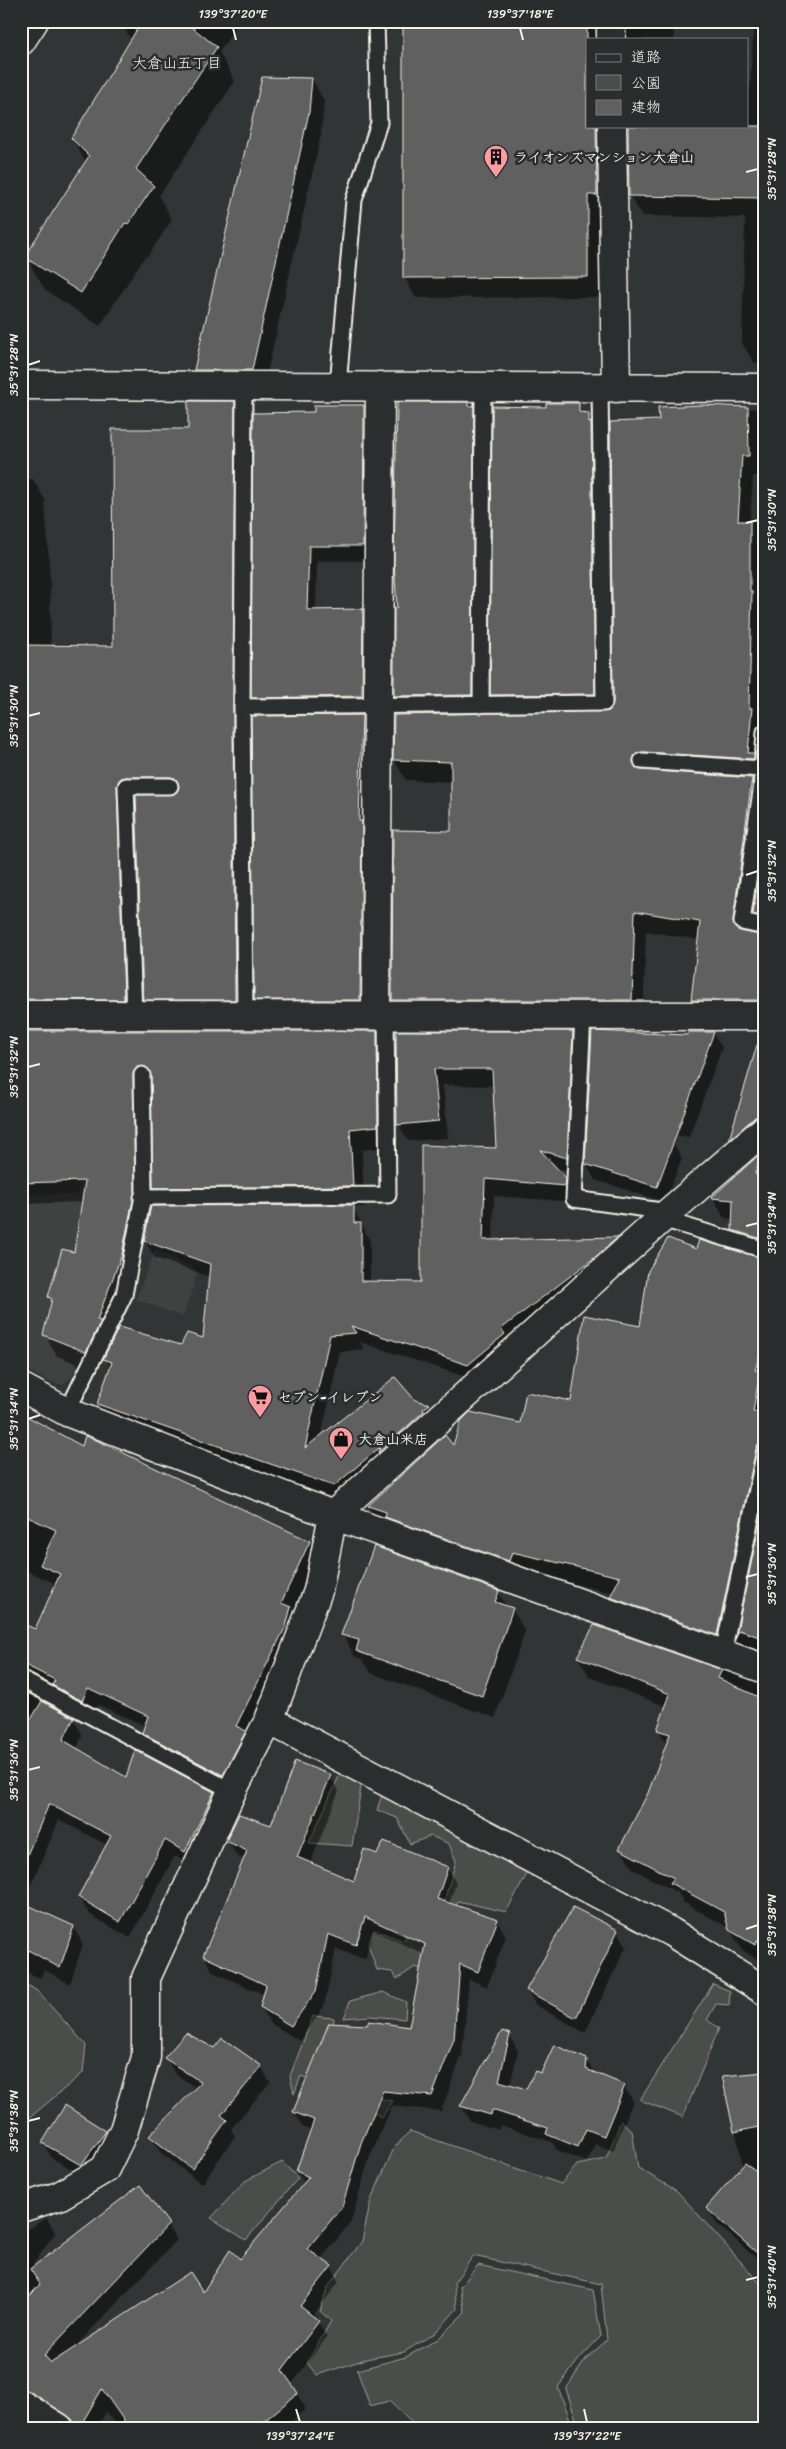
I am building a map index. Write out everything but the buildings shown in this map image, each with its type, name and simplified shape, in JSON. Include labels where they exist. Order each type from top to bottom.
[{"type":"street","points":[[21,41],[34,21]]},
{"type":"street","points":[[611,21],[611,38]]},
{"type":"street","points":[[608,387],[612,128]]},
{"type":"street","points":[[21,385],[765,388]]},
{"type":"street","points":[[380,386],[378,705],[381,1015]]},
{"type":"street","points":[[21,1014],[765,1016]]},
{"type":"street","points":[[21,2208],[59,2196],[105,2169],[124,2130],[146,2057],[146,1978],[232,1791],[269,1720],[318,1591],[333,1515],[666,1215],[758,1141]]},
{"type":"street","points":[[21,1387],[67,1412],[333,1515],[765,1669]]},
{"type":"street","points":[[269,1720],[671,1932],[765,1991]]},
{"type":"street","points":[[21,2404],[59,2428]]},
{"type":"lane","points":[[338,386],[354,200],[379,123],[376,21]]},
{"type":"lane","points":[[244,386],[242,706],[245,1015]]},
{"type":"lane","points":[[481,704],[483,386]]},
{"type":"lane","points":[[242,706],[604,703],[608,387]]},
{"type":"lane","points":[[765,732],[761,791],[742,922],[765,927]]},
{"type":"lane","points":[[642,761],[762,770]]},
{"type":"lane","points":[[134,1015],[126,786],[170,786]]},
{"type":"lane","points":[[142,1197],[388,1195],[381,1015]]},
{"type":"lane","points":[[583,1016],[574,1199],[666,1215],[765,1250]]},
{"type":"lane","points":[[67,1412],[124,1295],[142,1197],[142,1075]]},
{"type":"lane","points":[[723,1653],[765,1451]]},
{"type":"lane","points":[[21,1679],[232,1791]]},
{"type":"shaded area","points":[[83,1163],[136,1164],[125,1261],[101,1322],[71,1378],[62,1385],[46,1380],[21,1366],[21,1194],[77,1195]]},
{"type":"shaded area","points":[[155,1250],[198,1270],[183,1317],[136,1299]]},
{"type":"green space","points":[[341,1772],[362,1780],[352,1846],[309,1843]]},
{"type":"green space","points":[[382,1795],[523,1866],[526,1876],[506,1912],[458,1901],[432,1973],[415,1967],[397,1979],[392,1972],[377,1970],[368,1945],[374,1930],[404,1941],[417,1910],[439,1918],[456,1861],[449,1844],[431,1836],[410,1844],[397,1818],[377,1810]]},
{"type":"green space","points":[[21,1982],[36,1990],[86,2045],[83,2073],[21,2125]]},
{"type":"green space","points":[[713,1984],[730,1991],[729,2005],[716,2004],[707,2020],[719,2028],[683,2117],[640,2100]]},
{"type":"green space","points":[[383,1992],[406,2002],[405,2019],[370,2016],[344,2018],[350,2001]]},
{"type":"green space","points":[[313,2016],[334,2018],[327,2086],[301,2076],[294,2094],[290,2076]]},
{"type":"green space","points":[[334,2092],[393,2101],[382,2117]]},
{"type":"green space","points":[[621,2121],[632,2131],[638,2168],[677,2191],[758,2281],[765,2284],[765,2428],[579,2428],[566,2389],[585,2360],[607,2340],[601,2284],[473,2256],[454,2283],[457,2309],[435,2333],[404,2352],[366,2359],[317,2375],[307,2363],[331,2321],[320,2311],[328,2287],[362,2241],[371,2200],[394,2148],[410,2131],[561,2184],[577,2165],[606,2159]]},
{"type":"green space","points":[[282,2162],[298,2178],[246,2240],[211,2218],[245,2181]]},
{"type":"green space","points":[[478,2265],[593,2290],[601,2336],[580,2358],[558,2387],[573,2428],[417,2428],[389,2401],[370,2406],[357,2370],[406,2357],[438,2339],[465,2312],[460,2287]]},
{"type":"place","name":"ライオンズマンション大倉山","points":[[496,178]]},
{"type":"place","name":"セブン-イレブン","points":[[260,1418]]},
{"type":"place","name":"大倉山米店","points":[[341,1460]]},
{"type":"district","name":"大倉山五丁目","points":[[177,63]]}]
